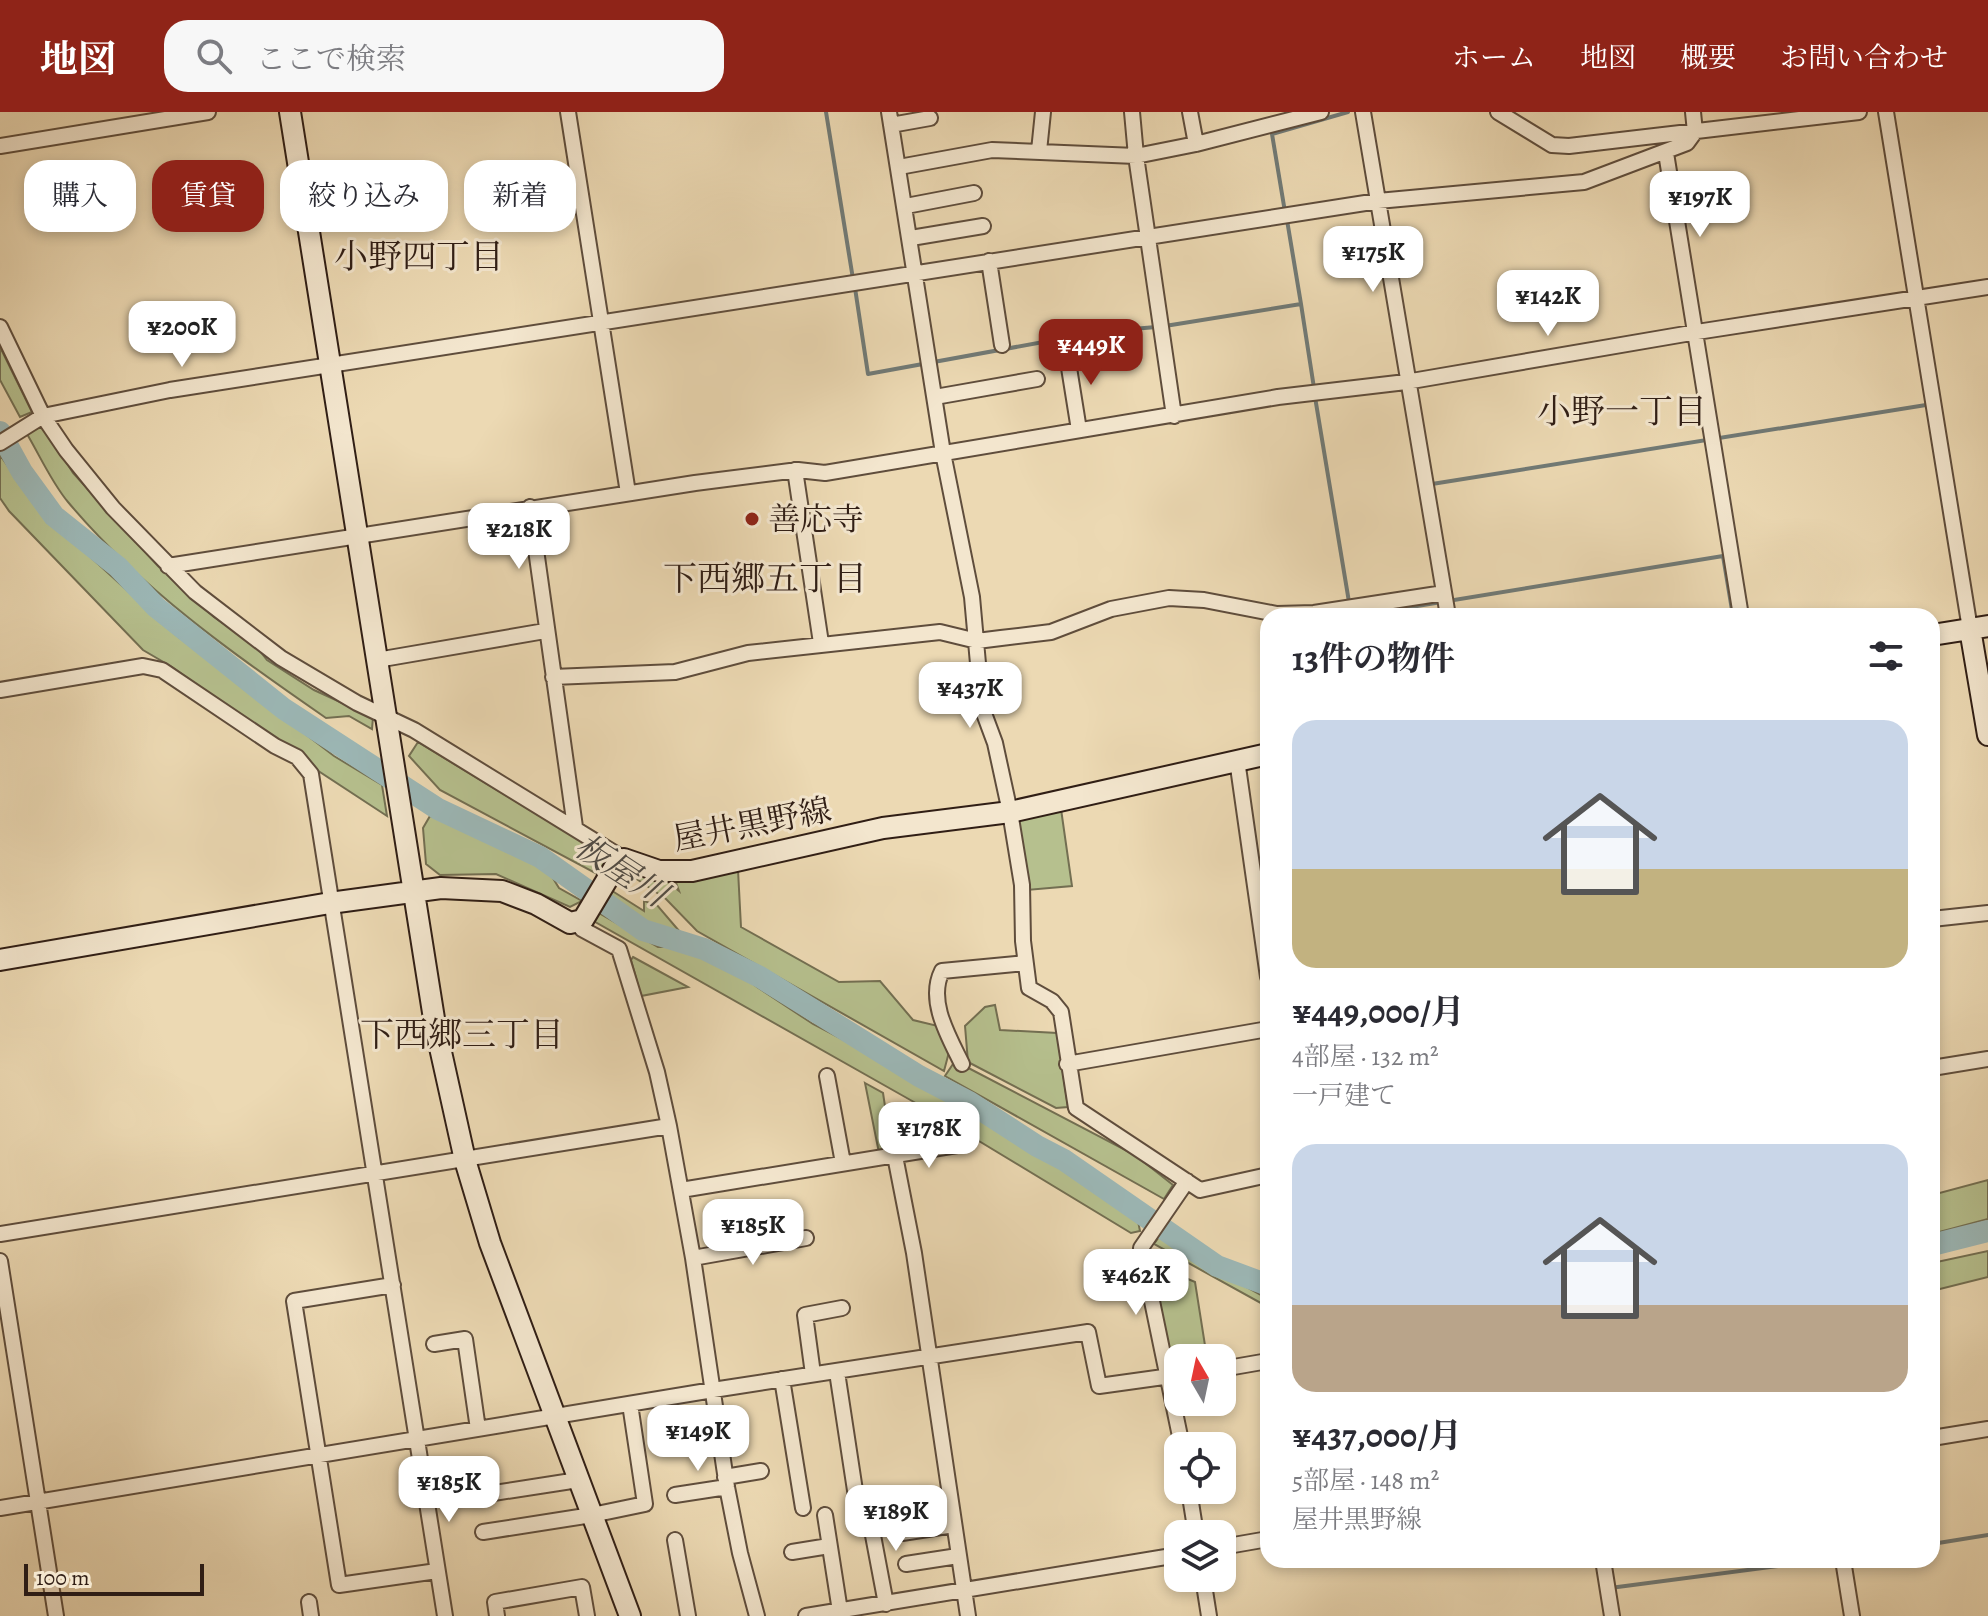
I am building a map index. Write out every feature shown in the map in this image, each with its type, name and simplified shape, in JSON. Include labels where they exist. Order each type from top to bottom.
[{"type":"street","points":[[0,146],[208,112]]},
{"type":"street","points":[[290,112],[435,1025],[465,1160],[490,1243],[630,1616]]},
{"type":"street","points":[[568,112],[628,493]]},
{"type":"street","points":[[1039,151],[1043,112]]},
{"type":"street","points":[[1132,112],[1174,416]]},
{"type":"street","points":[[1190,112],[1196,144]]},
{"type":"street","points":[[899,167],[992,150],[1136,156],[1321,112]]},
{"type":"street","points":[[1363,112],[1406,382],[1447,608]]},
{"type":"street","points":[[1498,112],[1552,145],[1859,112]]},
{"type":"street","points":[[0,443],[41,418],[170,390],[1378,201],[1584,182],[1687,143],[1695,132],[1693,112]]},
{"type":"street","points":[[1886,112],[1979,628],[1988,735]]},
{"type":"street","points":[[930,118],[890,119],[943,453],[972,597],[982,708],[995,743],[1022,885],[1029,988],[1052,1001],[1061,1012],[1076,1108],[1184,1185],[1200,1190],[1260,1177]]},
{"type":"street","points":[[1666,153],[1740,608]]},
{"type":"street","points":[[906,206],[974,193]]},
{"type":"street","points":[[911,238],[983,226]]},
{"type":"street","points":[[989,261],[1002,345]]},
{"type":"street","points":[[168,566],[628,493],[795,470],[825,473],[1278,397],[1406,382],[1697,332],[1988,287]]},
{"type":"street","points":[[0,327],[41,418],[113,508],[195,592],[281,658],[388,720],[414,730],[575,827],[621,861],[580,921],[570,923],[536,904],[502,891],[441,888],[330,903],[0,960]]},
{"type":"street","points":[[1066,349],[1079,430]]},
{"type":"street","points":[[935,397],[1037,379]]},
{"type":"street","points":[[795,470],[821,643]]},
{"type":"street","points":[[530,507],[545,631],[575,827]]},
{"type":"street","points":[[1346,608],[1444,593]]},
{"type":"street","points":[[553,677],[675,672],[748,653],[940,632],[977,641],[1051,632],[1111,609],[1169,598],[1204,600],[1260,611]]},
{"type":"street","points":[[1940,634],[1979,628]]},
{"type":"street","points":[[377,660],[545,631]]},
{"type":"street","points":[[0,690],[143,666],[162,670],[275,746],[297,757],[311,774],[445,1616]]},
{"type":"street","name":"屋井黒野線","points":[[621,861],[659,871],[692,871],[883,828],[1010,812],[1260,756]]},
{"type":"street","points":[[1237,760],[1260,921]]},
{"type":"street","points":[[1940,918],[1988,913]]},
{"type":"street","points":[[580,921],[582,929],[619,949],[657,1072],[693,1258],[726,1482],[757,1616]]},
{"type":"street","points":[[962,1064],[941,1021],[937,989],[942,971],[1025,963]]},
{"type":"street","points":[[1067,1064],[1260,1030]]},
{"type":"street","points":[[1940,1067],[1988,1059]]},
{"type":"street","points":[[827,1076],[843,1163]]},
{"type":"street","points":[[0,1234],[669,1126]]},
{"type":"street","points":[[681,1190],[957,1145]]},
{"type":"street","points":[[895,1156],[914,1253],[968,1616]]},
{"type":"street","points":[[1165,1344],[1141,1248],[1184,1185]]},
{"type":"street","points":[[693,1258],[806,1238]]},
{"type":"street","points":[[0,1261],[56,1616]]},
{"type":"street","points":[[393,1285],[294,1301],[316,1457],[339,1585],[437,1571]]},
{"type":"street","points":[[813,1374],[805,1315],[842,1308]]},
{"type":"street","points":[[0,1508],[416,1438],[1088,1332],[1099,1386],[1164,1377]]},
{"type":"street","points":[[434,1344],[465,1339],[478,1429]]},
{"type":"street","points":[[1236,1367],[1260,1362]]},
{"type":"street","points":[[837,1372],[856,1497]]},
{"type":"street","points":[[782,1379],[803,1508]]},
{"type":"street","points":[[483,1532],[645,1504],[630,1404]]},
{"type":"street","points":[[1940,1437],[1988,1429]]},
{"type":"street","points":[[675,1495],[761,1471]]},
{"type":"street","points":[[481,1495],[578,1480]]},
{"type":"street","points":[[868,1509],[886,1604]]},
{"type":"street","points":[[825,1515],[840,1611]]},
{"type":"street","points":[[902,1533],[954,1525]]},
{"type":"street","points":[[675,1540],[688,1616]]},
{"type":"street","points":[[1236,1545],[1260,1540]]},
{"type":"street","points":[[792,1552],[829,1546]]},
{"type":"street","points":[[906,1564],[958,1556]]},
{"type":"street","points":[[806,1616],[1164,1557]]},
{"type":"street","points":[[1604,1568],[1612,1616]]},
{"type":"street","points":[[1844,1568],[1852,1616]]},
{"type":"street","points":[[497,1616],[495,1602],[582,1587],[587,1616]]},
{"type":"street","points":[[1205,1592],[1209,1616]]},
{"type":"green space","points":[[0,347],[32,412],[20,417],[0,380]]},
{"type":"green space","points":[[43,425],[73,473],[158,566],[214,617],[256,646],[267,660],[314,690],[373,717],[372,729],[349,716],[326,718],[157,592],[96,534],[51,478],[27,434]]},
{"type":"green space","points":[[0,455],[39,510],[176,635],[334,756],[382,785],[387,816],[143,650],[9,511],[0,498]]},
{"type":"green space","points":[[418,742],[609,858],[597,874],[440,790],[409,756]]},
{"type":"green space","points":[[1061,809],[1072,886],[1027,890],[1019,819]]},
{"type":"green space","points":[[430,816],[540,857],[559,888],[582,901],[570,907],[496,874],[440,875],[426,864],[423,828]]},
{"type":"green space","points":[[646,864],[679,891],[675,880],[738,870],[741,927],[839,982],[880,981],[913,1020],[938,1026],[949,1052],[944,1071],[697,931],[666,899],[619,867]]},
{"type":"green space","points":[[606,887],[644,911],[644,901],[657,905],[680,932],[676,940],[653,932],[627,916]]},
{"type":"green space","points":[[597,912],[658,947],[683,947],[715,954],[757,987],[813,1024],[897,1068],[947,1101],[971,1110],[1103,1192],[1137,1216],[1140,1231],[1131,1233],[921,1106],[590,919]]},
{"type":"green space","points":[[633,957],[688,987],[641,996],[631,960]]},
{"type":"green space","points":[[995,1005],[1000,1030],[1057,1033],[1068,1107],[1056,1108],[968,1062],[965,1026],[985,1007]]},
{"type":"green space","points":[[955,1061],[1135,1155],[1173,1185],[1164,1199],[945,1076]]},
{"type":"green space","points":[[865,1083],[883,1093],[892,1152],[879,1153]]},
{"type":"green space","points":[[1988,1180],[1988,1219],[1940,1232],[1940,1193]]},
{"type":"green space","points":[[1161,1234],[1194,1258],[1260,1295],[1260,1303],[1154,1244]]},
{"type":"green space","points":[[1988,1251],[1988,1277],[1940,1289],[1940,1261]]},
{"type":"green space","points":[[1153,1264],[1195,1282],[1205,1344],[1166,1344]]},
{"type":"waterway","points":[[826,112],[853,279]]},
{"type":"waterway","points":[[1285,212],[1272,134],[1348,112]]},
{"type":"waterway","points":[[1287,220],[1301,304]]},
{"type":"waterway","points":[[855,288],[868,374],[1098,332],[1156,327]]},
{"type":"waterway","points":[[1165,326],[1301,304],[1314,388]]},
{"type":"waterway","points":[[1315,397],[1352,608]]},
{"type":"waterway","points":[[1432,484],[1926,405]]},
{"type":"waterway","name":"板屋川","points":[[0,432],[22,472],[54,516],[118,567],[156,607],[284,709],[438,809],[540,857],[643,930],[704,949],[760,977],[919,1076],[969,1102],[1064,1160],[1217,1266],[1260,1282]]},
{"type":"waterway","points":[[1405,608],[1723,556],[1732,608]]},
{"type":"waterway","name":"板屋川","points":[[1940,1243],[1988,1231]]},
{"type":"waterway","points":[[1940,1543],[1988,1535]]},
{"type":"waterway","points":[[1610,1588],[1762,1568]]},
{"type":"place","name":"善応寺","points":[[752,519]]},
{"type":"district","name":"小野四丁目","points":[[419,256]]},
{"type":"district","name":"小野一丁目","points":[[1622,411]]},
{"type":"district","name":"下西郷五丁目","points":[[765,578]]},
{"type":"district","name":"下西郷三丁目","points":[[462,1034]]}]
